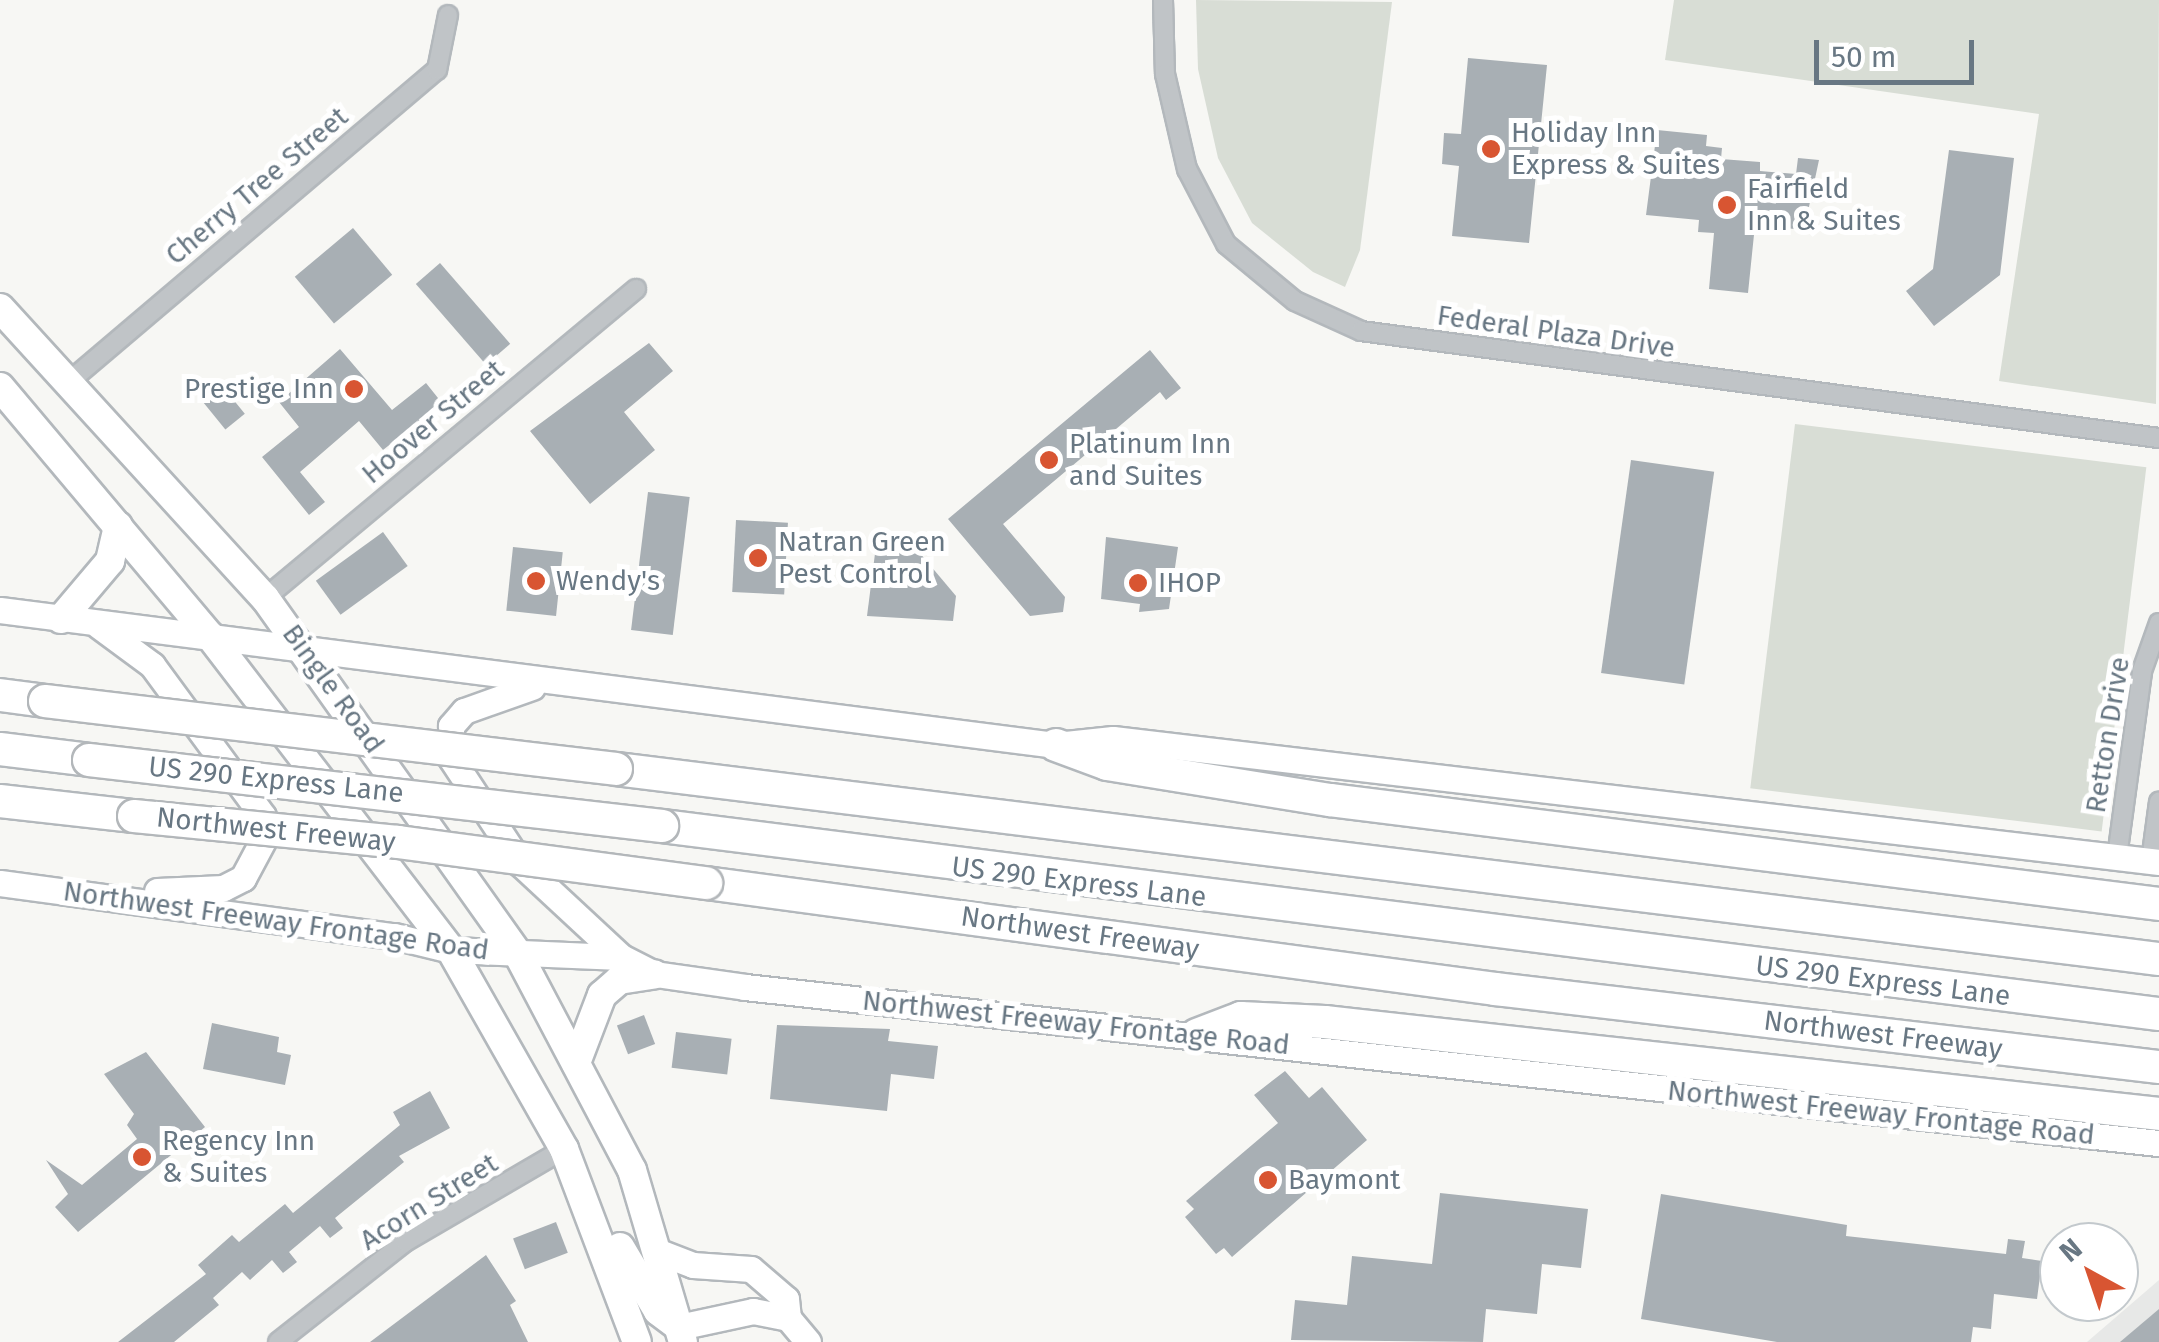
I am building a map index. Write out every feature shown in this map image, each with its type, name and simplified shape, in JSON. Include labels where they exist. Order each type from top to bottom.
[{"type":"highway","points":[[0,695],[2159,959]]},
{"type":"highway","points":[[1056,744],[1107,764],[1330,800],[2159,904]]},
{"type":"highway","name":"US 290 Express Lane","points":[[0,748],[662,826],[1444,930],[2159,1014]]},
{"type":"highway","name":"Northwest Freeway","points":[[0,800],[706,883],[1495,989],[2159,1067]]},
{"type":"highway","points":[[1197,1035],[1241,1018],[1325,1022],[2159,1114]]},
{"type":"main road","name":"Bingle Road","points":[[0,308],[71,380],[265,598],[309,654],[518,954],[632,1170],[681,1334]]},
{"type":"main road","points":[[0,386],[210,636],[451,950],[658,1312],[681,1334],[753,1310],[788,1318]]},
{"type":"main road","points":[[61,619],[110,561],[118,526]]},
{"type":"main road","points":[[0,610],[210,636],[309,654],[1056,744],[1150,743],[2155,861]]},
{"type":"main road","points":[[92,894],[223,888],[256,864],[267,833],[262,816],[152,665],[96,624]]},
{"type":"main road","points":[[562,685],[518,688],[464,711],[451,726],[452,758],[520,864],[621,957]]},
{"type":"main road","name":"Northwest Freeway Frontage Road","points":[[0,882],[394,936],[451,950],[621,957],[655,974],[1197,1035],[1452,1069],[2159,1143]]},
{"type":"main road","points":[[576,1063],[602,995],[619,980],[655,974]]},
{"type":"main road","points":[[568,1159],[638,1342]]},
{"type":"main road","points":[[659,1252],[693,1265],[752,1268],[786,1300],[788,1318],[808,1342]]},
{"type":"street","name":"Federal Plaza Drive","points":[[1163,0],[1165,74],[1187,169],[1226,244],[1295,301],[1361,331],[2159,438]]},
{"type":"street","name":"Cherry Tree Street","points":[[71,380],[437,70],[448,16]]},
{"type":"street","name":"Hoover Street","points":[[265,598],[636,289]]},
{"type":"street","name":"Retton Drive","points":[[2117,857],[2142,671],[2159,623]]},
{"type":"street","points":[[2155,861],[2159,802]]},
{"type":"street","name":"Acorn Street","points":[[278,1342],[405,1242],[568,1159]]},
{"type":"shaded area","points":[[1196,0],[1392,2],[1360,250],[1345,287],[1313,272],[1252,223],[1218,158],[1198,69]]},
{"type":"shaded area","points":[[1674,0],[2159,0],[2156,404],[1999,381],[2039,114],[1665,60]]},
{"type":"shaded area","points":[[1795,424],[2146,467],[2102,831],[1750,788]]},
{"type":"shaded area","points":[[2159,1280],[2159,1342],[2087,1342],[2110,1322],[2139,1322],[2139,1297]]},
{"type":"building","name":"Holiday Inn Express & Suites","points":[[1468,58],[1547,65],[1529,243],[1452,236],[1459,166],[1442,164],[1444,133],[1461,134]]},
{"type":"building","name":"Fairfield Inn & Suites","points":[[1657,130],[1707,135],[1706,146],[1722,148],[1721,159],[1760,162],[1760,171],[1796,174],[1798,158],[1819,160],[1804,230],[1755,225],[1748,293],[1709,289],[1714,233],[1698,232],[1699,220],[1646,215]]},
{"type":"building","points":[[1949,150],[2014,158],[2000,275],[1934,326],[1906,291],[1933,269]]},
{"type":"building","points":[[353,228],[392,275],[334,324],[295,277]]},
{"type":"building","points":[[440,263],[510,344],[486,365],[416,284]]},
{"type":"building","points":[[649,343],[673,371],[624,412],[655,450],[590,504],[530,431]]},
{"type":"building","points":[[340,349],[392,410],[426,383],[442,403],[383,450],[359,421],[300,472],[325,502],[309,515],[262,457],[299,427],[279,402]]},
{"type":"building","name":"Platinum Inn and Suites","points":[[1150,350],[1181,388],[1166,400],[1160,392],[1003,524],[1065,597],[1063,612],[1030,616],[948,519]]},
{"type":"building","points":[[219,382],[245,414],[225,430],[200,398]]},
{"type":"building","points":[[1631,460],[1714,472],[1684,685],[1601,673]]},
{"type":"building","points":[[648,492],[690,497],[673,635],[631,630]]},
{"type":"building","name":"Natran Green Pest Control","points":[[736,520],[788,523],[784,595],[732,592]]},
{"type":"building","points":[[878,530],[903,533],[956,596],[953,621],[867,616]]},
{"type":"building","points":[[383,532],[408,566],[341,615],[316,581]]},
{"type":"building","name":"IHOP","points":[[1106,537],[1178,547],[1169,609],[1139,612],[1140,604],[1101,599]]},
{"type":"building","name":"Wendy's","points":[[513,547],[563,552],[556,616],[506,611]]},
{"type":"building","points":[[644,1015],[655,1044],[628,1054],[617,1025]]},
{"type":"building","points":[[212,1023],[279,1037],[277,1052],[291,1055],[285,1085],[203,1069]]},
{"type":"building","points":[[777,1025],[890,1029],[888,1041],[938,1046],[934,1079],[891,1074],[887,1111],[770,1099]]},
{"type":"building","points":[[676,1032],[732,1039],[727,1075],[672,1068]]},
{"type":"building","name":"Regency Inn & Suites","points":[[146,1052],[205,1127],[78,1232],[55,1207],[68,1194],[46,1160],[82,1185],[137,1139],[127,1125],[134,1114],[104,1074]]},
{"type":"building","name":"Baymont","points":[[1285,1071],[1309,1098],[1322,1087],[1367,1140],[1232,1257],[1224,1248],[1216,1254],[1185,1217],[1194,1209],[1186,1201],[1278,1123],[1254,1095]]},
{"type":"building","points":[[430,1091],[450,1128],[399,1156],[404,1162],[335,1218],[343,1228],[330,1238],[320,1226],[289,1252],[297,1262],[283,1273],[272,1260],[250,1280],[242,1272],[213,1298],[219,1305],[174,1342],[118,1342],[206,1274],[198,1265],[232,1235],[239,1242],[285,1204],[293,1213],[400,1125],[393,1112]]},
{"type":"building","points":[[1440,1193],[1588,1209],[1581,1268],[1542,1264],[1537,1314],[1486,1309],[1483,1342],[1291,1340],[1295,1300],[1347,1305],[1352,1256],[1432,1264]]},
{"type":"building","points":[[1661,1194],[1847,1225],[1846,1236],[2006,1254],[2008,1239],[2025,1241],[2022,1258],[2039,1261],[2037,1299],[1994,1294],[1991,1329],[1973,1327],[1971,1342],[1777,1342],[1641,1319]]},
{"type":"building","points":[[556,1222],[568,1253],[525,1269],[513,1238]]},
{"type":"building","points":[[486,1255],[516,1301],[510,1305],[528,1342],[370,1342]]},
{"type":"building","points":[[2159,1309],[2159,1342],[2120,1342]]},
{"type":"place","name":"Holiday Inn Express & Suites","points":[[1491,149]]},
{"type":"place","name":"Fairfield Inn & Suites","points":[[1727,205]]},
{"type":"place","name":"Prestige Inn","points":[[354,389]]},
{"type":"place","name":"Platinum Inn and Suites","points":[[1049,460]]},
{"type":"place","name":"Natran Green Pest Control","points":[[758,558]]},
{"type":"place","name":"Wendy's","points":[[536,581]]},
{"type":"place","name":"IHOP","points":[[1138,583]]},
{"type":"place","name":"Regency Inn & Suites","points":[[142,1157]]},
{"type":"place","name":"Baymont","points":[[1268,1180]]}]
